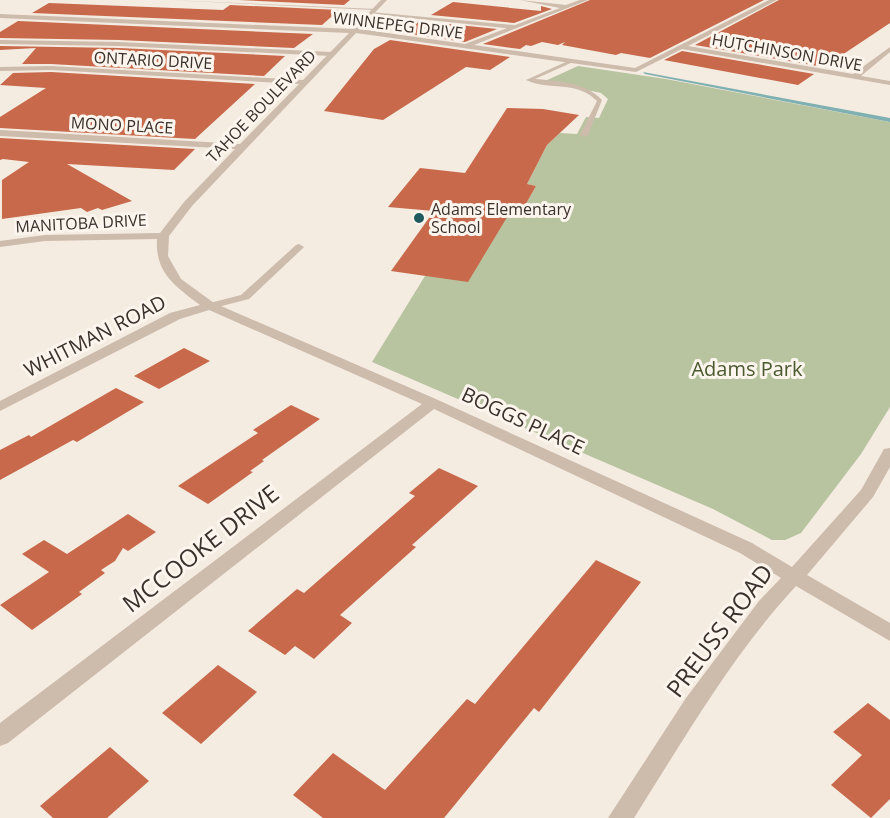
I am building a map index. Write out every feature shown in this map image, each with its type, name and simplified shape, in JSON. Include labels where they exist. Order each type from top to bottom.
[{"type":"street","name":"TAHOE BOULEVARD","points":[[163,236],[188,204],[384,0]]},
{"type":"street","points":[[523,0],[567,7]]},
{"type":"street","points":[[463,47],[585,0]]},
{"type":"street","name":"WINNEPEG DRIVE","points":[[0,16],[356,31],[636,70],[774,0]]},
{"type":"street","name":"HUTCHINSON DRIVE","points":[[680,47],[890,83]]},
{"type":"street","points":[[855,77],[890,50]]},
{"type":"street","name":"ONTARIO DRIVE","points":[[0,69],[51,68],[304,82]]},
{"type":"street","name":"MONO PLACE","points":[[0,132],[242,147]]},
{"type":"street","name":"MANITOBA DRIVE","points":[[0,244],[45,238],[163,236]]},
{"type":"street","name":"BOGGS PLACE","points":[[163,236],[162,256],[176,281],[210,306],[433,403],[746,549],[890,633]]},
{"type":"street","name":"WHITMAN ROAD","points":[[0,407],[175,316],[210,306]]},
{"type":"street","name":"MCCOOKE DRIVE","points":[[0,736],[433,403]]},
{"type":"street","name":"PREUSS ROAD","points":[[620,818],[694,704],[765,606],[867,493],[890,453]]},
{"type":"lane","points":[[169,0],[373,11],[514,27]]},
{"type":"lane","points":[[0,42],[118,44],[331,54]]},
{"type":"lane","points":[[570,62],[529,80],[580,88],[597,96],[600,101],[584,135]]},
{"type":"lane","points":[[210,306],[245,297],[299,246]]},
{"type":"green space","name":"Adams Park","points":[[578,66],[666,79],[890,122],[890,407],[861,454],[801,533],[785,540],[772,540],[713,509],[372,362],[425,276],[512,209],[523,209],[536,186],[527,184],[547,145],[560,133],[577,134],[586,117],[599,118],[608,99],[601,93],[545,81]]},
{"type":"building","points":[[238,0],[350,0],[344,5]]},
{"type":"building","points":[[590,0],[764,0],[650,58],[621,53],[616,55],[562,45],[565,42],[558,45],[542,42],[531,46],[526,45],[520,49],[483,44]]},
{"type":"building","points":[[779,0],[890,0],[890,23],[824,67],[695,45]]},
{"type":"building","points":[[453,2],[541,11],[541,6],[552,9],[514,23],[431,15]]},
{"type":"building","points":[[49,3],[223,10],[230,5],[339,10],[322,25],[32,13]]},
{"type":"building","points":[[18,21],[313,34],[294,48],[119,40],[0,38],[0,32]]},
{"type":"building","points":[[420,21],[497,29],[465,42],[402,33]]},
{"type":"building","points":[[390,40],[510,57],[490,70],[466,67],[383,120],[324,111],[374,49]]},
{"type":"building","points":[[0,46],[119,48],[285,56],[264,76],[22,64],[36,48],[0,50]]},
{"type":"building","points":[[682,51],[814,74],[798,85],[664,60]]},
{"type":"building","points":[[51,72],[255,84],[195,139],[0,128],[0,117],[46,88],[0,85],[13,73]]},
{"type":"building","name":"Adams Elementary School","points":[[507,108],[543,109],[579,115],[547,145],[527,184],[536,186],[523,209],[512,209],[468,282],[391,271],[434,211],[388,207],[420,168],[465,173]]},
{"type":"building","points":[[0,138],[195,149],[174,170],[67,164],[132,201],[102,210],[98,208],[87,212],[81,208],[2,219],[2,180],[29,162],[0,160]]},
{"type":"building","points":[[184,348],[210,361],[159,389],[134,376]]},
{"type":"building","points":[[116,388],[144,402],[77,442],[73,440],[0,480],[0,450],[29,435],[31,437]]},
{"type":"building","points":[[291,405],[320,419],[262,460],[264,461],[250,471],[253,472],[208,504],[178,486],[258,433],[253,430]]},
{"type":"building","points":[[439,468],[478,486],[412,545],[416,547],[340,615],[352,623],[314,659],[295,646],[285,655],[248,631],[297,589],[304,593],[415,496],[409,493]]},
{"type":"building","points":[[128,514],[156,532],[128,551],[123,548],[115,561],[101,570],[105,573],[79,592],[82,594],[32,630],[0,605],[49,572],[22,554],[44,540],[67,554]]},
{"type":"building","points":[[596,560],[641,582],[539,712],[534,708],[444,818],[323,818],[293,795],[333,753],[385,790],[467,699],[475,704]]},
{"type":"building","points":[[218,665],[257,692],[201,744],[162,713]]},
{"type":"building","points":[[868,703],[890,720],[890,799],[871,818],[831,785],[862,755],[833,732]]},
{"type":"building","points":[[110,747],[149,781],[107,818],[53,818],[40,806]]},
{"type":"waterway","points":[[645,73],[890,120]]},
{"type":"place","name":"Adams Elementary School","points":[[419,218]]}]
